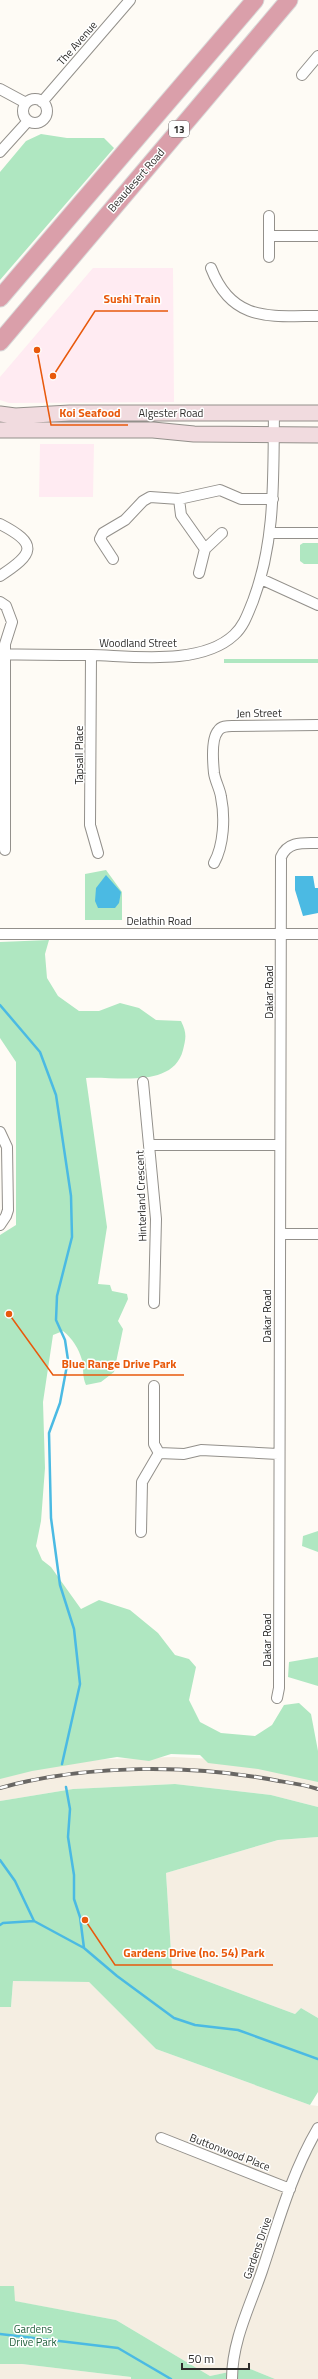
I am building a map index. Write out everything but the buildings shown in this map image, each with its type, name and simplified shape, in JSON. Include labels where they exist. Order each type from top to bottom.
[{"type":"highway","name":"13","points":[[0,298],[255,0]]},
{"type":"highway","name":"Beaudesert Road","points":[[0,342],[289,0]]},
{"type":"main road","name":"Algester Road","points":[[0,414],[15,416],[78,413],[318,413]]},
{"type":"main road","name":"Algester Road","points":[[0,430],[153,430],[194,434],[318,435]]},
{"type":"street","name":"The Avenue","points":[[42,102],[130,0]]},
{"type":"street","points":[[302,75],[318,56]]},
{"type":"street","points":[[0,89],[26,103]]},
{"type":"street","points":[[36,99],[42,102],[46,112],[43,119],[36,122],[28,121],[23,112],[26,103],[36,99]]},
{"type":"street","points":[[0,152],[28,121]]},
{"type":"street","points":[[269,258],[270,216]]},
{"type":"street","points":[[270,236],[318,236]]},
{"type":"street","points":[[211,268],[218,285],[228,299],[242,308],[258,315],[318,316]]},
{"type":"street","name":"Woodland Street","points":[[3,654],[170,657],[205,651],[234,635],[246,619],[261,579],[271,533],[274,413]]},
{"type":"street","points":[[113,559],[100,539],[102,533],[125,520],[143,501],[150,497],[179,499],[220,490],[241,499],[273,499]]},
{"type":"street","points":[[179,499],[181,515],[205,549]]},
{"type":"street","points":[[0,524],[20,534],[26,543],[27,550],[24,559],[0,576]]},
{"type":"street","points":[[199,573],[205,549],[222,533]]},
{"type":"street","points":[[271,533],[318,533]]},
{"type":"street","points":[[261,579],[318,605]]},
{"type":"street","points":[[0,602],[6,606],[12,622],[3,654],[5,850]]},
{"type":"street","name":"Tapsall Place","points":[[91,655],[90,825],[98,853]]},
{"type":"street","name":"Jen Street","points":[[214,863],[220,853],[222,823],[222,798],[214,774],[214,742],[217,731],[223,727],[232,726],[318,725]]},
{"type":"street","name":"Dakar Road","points":[[277,1698],[279,1688],[278,1454],[281,857],[289,846],[297,843],[318,843]]},
{"type":"street","name":"Delathin Road","points":[[0,934],[318,934]]},
{"type":"street","points":[[143,1082],[149,1145]]},
{"type":"street","points":[[0,1132],[8,1151],[8,1210],[0,1225]]},
{"type":"street","name":"Hinterland Crescent","points":[[154,1303],[156,1219],[149,1145],[280,1145]]},
{"type":"street","points":[[280,1234],[318,1234]]},
{"type":"street","points":[[154,1386],[154,1444],[159,1453]]},
{"type":"street","points":[[159,1453],[184,1454],[201,1450],[278,1454]]},
{"type":"street","points":[[141,1532],[142,1482],[159,1453]]},
{"type":"street","name":"Gardens Drive","points":[[232,2379],[237,2338],[290,2189],[308,2145],[318,2128]]},
{"type":"street","name":"Buttonwood Place","points":[[160,2138],[290,2189]]},
{"type":"shaded area","points":[[93,268],[173,268],[174,402],[9,403],[0,400],[0,377]]},
{"type":"shaded area","points":[[40,444],[94,444],[93,497],[39,497]]},
{"type":"shaded area","points":[[174,1757],[269,1762],[318,1777],[318,1807],[271,1795],[175,1784],[73,1789],[0,1801],[0,1770],[77,1760]]},
{"type":"shaded area","points":[[318,1837],[318,2018],[301,2008],[295,2014],[172,1968],[166,1873],[278,1840]]},
{"type":"shaded area","points":[[13,1981],[89,1982],[156,2049],[310,2105],[318,2106],[318,2379],[275,2379],[248,2368],[210,2376],[116,2320],[14,2301],[14,2286],[0,2286],[0,2007],[11,2007]]},
{"type":"shaded area","points":[[0,2364],[22,2364],[131,2377],[131,2379],[0,2379]]},
{"type":"green space","points":[[41,134],[67,138],[104,138],[114,148],[0,280],[0,172],[26,141]]},
{"type":"green space","points":[[303,543],[318,543],[318,564],[304,564],[300,561],[300,545]]},
{"type":"green space","points":[[224,659],[318,659],[318,663],[224,663]]},
{"type":"green space","points":[[106,870],[122,892],[122,920],[85,920],[85,874]]},
{"type":"green space","points":[[49,940],[45,954],[47,978],[58,996],[79,1011],[99,1011],[120,1003],[139,1008],[156,1020],[181,1021],[184,1029],[185,1042],[177,1062],[168,1071],[142,1078],[86,1078],[107,1227],[98,1284],[110,1285],[112,1291],[127,1294],[128,1299],[118,1321],[123,1329],[114,1372],[101,1382],[86,1385],[82,1360],[75,1344],[63,1331],[53,1335],[43,1402],[45,1468],[41,1521],[36,1546],[42,1560],[51,1567],[81,1609],[99,1600],[130,1610],[158,1633],[175,1655],[189,1659],[196,1667],[189,1700],[200,1722],[221,1733],[255,1736],[272,1725],[284,1705],[299,1703],[311,1714],[318,1751],[318,1782],[258,1769],[208,1763],[200,1755],[171,1754],[149,1761],[117,1757],[32,1771],[0,1779],[0,1235],[16,1225],[16,1062],[0,1038],[0,942]]},
{"type":"green space","points":[[318,1531],[318,1552],[302,1546],[303,1536]]},
{"type":"green space","points":[[318,1657],[318,1686],[288,1677],[289,1662]]},
{"type":"green space","points":[[175,1784],[271,1795],[318,1807],[318,1837],[278,1840],[166,1873],[172,1968],[295,2014],[301,2008],[318,2018],[318,2092],[310,2105],[156,2049],[89,1982],[13,1981],[11,2007],[0,2007],[0,1801],[73,1789]]},
{"type":"green space","name":"Gardens Drive Park","points":[[0,2286],[14,2286],[15,2301],[116,2320],[210,2376],[248,2368],[275,2379],[131,2379],[131,2377],[22,2364],[0,2364]]},
{"type":"water","points":[[106,875],[121,892],[119,903],[115,908],[98,908],[95,901],[96,888]]},
{"type":"water","points":[[295,876],[313,876],[315,888],[318,888],[318,913],[303,916],[295,890]]},
{"type":"waterway","points":[[0,1005],[40,1052],[56,1095],[71,1196],[72,1237],[57,1296],[56,1320],[65,1340],[68,1360],[60,1403],[49,1433],[51,1518],[60,1585],[74,1629],[80,1684],[62,1764]]},
{"type":"waterway","points":[[66,1787],[70,1809],[68,1837],[74,1875],[74,1899],[80,1917],[84,1948]]},
{"type":"waterway","points":[[0,1860],[15,1881],[34,1921],[84,1948],[117,1976],[174,2018],[195,2025],[238,2030],[318,2059]]},
{"type":"waterway","points":[[0,1925],[3,1923],[34,1921]]},
{"type":"waterway","points":[[0,2334],[118,2348],[171,2379]]},
{"type":"railway","points":[[0,1788],[67,1774],[139,1769],[175,1769],[246,1775],[299,1784],[318,1789]]},
{"type":"place","name":"Koi Seafood","points":[[37,350]]},
{"type":"place","name":"Sushi Train","points":[[53,376]]},
{"type":"place","name":"Blue Range Drive Park","points":[[9,1314]]},
{"type":"place","name":"Gardens Drive (no. 54) Park","points":[[85,1920]]}]
